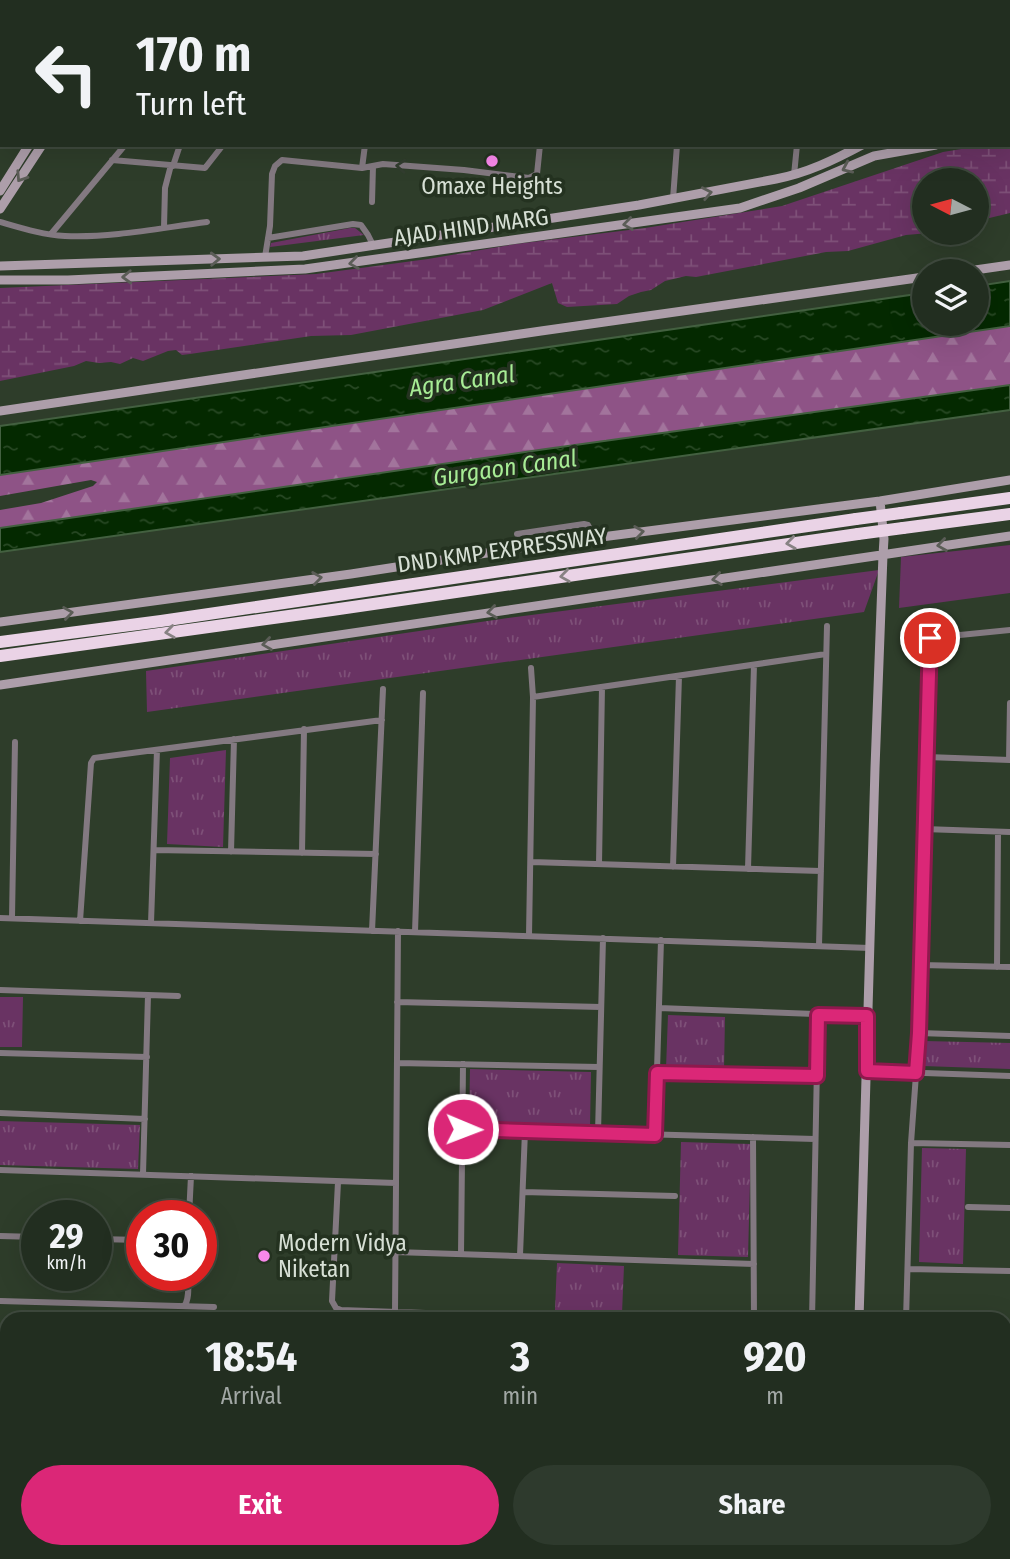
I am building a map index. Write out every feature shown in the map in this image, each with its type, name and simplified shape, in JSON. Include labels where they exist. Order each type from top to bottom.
[{"type":"highway","name":"DND KMP EXPRESSWAY","points":[[0,642],[1010,498]]},
{"type":"highway","name":"DND KMP EXPRESSWAY","points":[[0,656],[1010,514]]},
{"type":"street","points":[[0,191],[28,147]]},
{"type":"street","points":[[0,209],[41,147]]},
{"type":"street","points":[[51,234],[123,147]]},
{"type":"street","points":[[164,227],[165,188],[179,147]]},
{"type":"street","points":[[112,160],[205,169],[222,147]]},
{"type":"street","points":[[362,168],[365,147]]},
{"type":"street","points":[[265,257],[272,174],[275,166],[282,160],[362,168],[383,164],[529,178],[537,174],[540,147]]},
{"type":"street","points":[[673,199],[677,147]]},
{"type":"street","points":[[794,175],[797,147]]},
{"type":"street","points":[[0,266],[303,256],[673,199],[794,175],[858,147]]},
{"type":"street","name":"AJAD HIND MARG","points":[[0,280],[68,280],[305,269],[401,257],[740,208],[799,188],[874,156],[925,147]]},
{"type":"street","points":[[372,202],[373,166]]},
{"type":"street","points":[[0,222],[63,236],[101,235],[207,222]]},
{"type":"street","points":[[268,238],[353,224],[361,225],[373,246]]},
{"type":"street","points":[[399,242],[401,257]]},
{"type":"street","points":[[989,268],[1010,265]]},
{"type":"street","points":[[0,411],[912,279]]},
{"type":"street","points":[[0,622],[1010,481]]},
{"type":"street","points":[[859,1312],[884,539],[880,501]]},
{"type":"street","points":[[517,534],[588,524],[590,538]]},
{"type":"street","points":[[0,685],[1010,536]]},
{"type":"street","points":[[906,1312],[911,1143],[919,1033],[931,611]]},
{"type":"street","points":[[819,946],[827,626]]},
{"type":"street","points":[[930,638],[1010,630]]},
{"type":"street","points":[[533,697],[826,654]]},
{"type":"street","points":[[748,869],[754,665]]},
{"type":"street","points":[[529,936],[533,697],[531,668]]},
{"type":"street","points":[[673,867],[679,676]]},
{"type":"street","points":[[599,864],[602,687]]},
{"type":"street","points":[[372,930],[383,689]]},
{"type":"street","points":[[415,932],[424,693]]},
{"type":"street","points":[[927,757],[1009,760],[1010,703]]},
{"type":"street","points":[[80,920],[92,760],[97,757],[382,720]]},
{"type":"street","points":[[302,853],[304,729]]},
{"type":"street","points":[[231,852],[234,739]]},
{"type":"street","points":[[12,918],[15,742]]},
{"type":"street","points":[[151,923],[157,750]]},
{"type":"street","points":[[925,829],[1010,832]]},
{"type":"street","points":[[997,967],[998,832]]},
{"type":"street","points":[[154,850],[376,854]]},
{"type":"street","points":[[531,862],[821,872]]},
{"type":"street","points":[[0,918],[870,947]]},
{"type":"street","points":[[338,1182],[333,1305],[341,1310],[395,1312],[398,931]]},
{"type":"street","points":[[598,1133],[603,938]]},
{"type":"street","points":[[655,1135],[662,940]]},
{"type":"street","points":[[921,965],[1010,967]]},
{"type":"street","points":[[0,990],[178,996]]},
{"type":"street","points":[[143,1174],[148,995]]},
{"type":"street","points":[[397,1002],[601,1007]]},
{"type":"street","points":[[659,1008],[867,1016]]},
{"type":"street","points":[[811,1312],[818,1015]]},
{"type":"street","points":[[919,1033],[1010,1036]]},
{"type":"street","points":[[0,1053],[147,1057]]},
{"type":"street","points":[[397,1063],[600,1067]]},
{"type":"street","points":[[461,1254],[463,1064]]},
{"type":"street","points":[[867,1071],[1010,1076]]},
{"type":"street","points":[[657,1073],[817,1076]]},
{"type":"street","points":[[0,1113],[145,1119]]},
{"type":"street","points":[[463,1129],[815,1139]]},
{"type":"street","points":[[520,1255],[525,1130]]},
{"type":"street","points":[[753,1137],[754,1312]]},
{"type":"street","points":[[911,1143],[1010,1145]]},
{"type":"street","points":[[0,1170],[396,1183]]},
{"type":"street","points":[[190,1200],[191,1176]]},
{"type":"street","points":[[523,1192],[675,1196]]},
{"type":"street","points":[[968,1207],[1010,1208]]},
{"type":"street","points":[[0,1236],[21,1237]]},
{"type":"street","points":[[395,1252],[754,1265]]},
{"type":"street","points":[[908,1269],[1010,1271]]},
{"type":"street","points":[[184,1306],[187,1304],[187,1291]]},
{"type":"street","points":[[0,1301],[214,1307]]},
{"type":"green space","points":[[974,147],[1010,147],[1010,213],[989,218],[989,168],[912,168],[912,234],[848,251],[826,252],[696,277],[686,276],[665,281],[617,304],[567,307],[558,303],[552,283],[483,310],[351,335],[311,336],[182,355],[176,350],[168,351],[143,361],[133,358],[120,364],[86,361],[74,366],[0,381],[0,288],[316,274],[782,206],[943,152]]},
{"type":"green space","points":[[355,228],[364,235],[270,247],[271,243]]},
{"type":"green space","points":[[1010,326],[1010,385],[0,528],[0,510],[41,503],[93,486],[97,482],[91,480],[0,496],[0,475],[942,336],[989,336],[989,329]]},
{"type":"green space","points":[[1010,545],[1010,593],[899,608],[901,557]]},
{"type":"green space","points":[[879,570],[864,612],[147,712],[146,671],[508,618]]},
{"type":"green space","points":[[226,750],[223,847],[167,844],[170,758]]},
{"type":"green space","points":[[0,997],[23,997],[22,1047],[0,1047]]},
{"type":"green space","points":[[668,1015],[725,1017],[724,1070],[666,1069]]},
{"type":"green space","points":[[924,1041],[1010,1043],[1010,1069],[923,1066]]},
{"type":"green space","points":[[470,1069],[591,1072],[590,1127],[469,1124]]},
{"type":"green space","points":[[0,1121],[140,1125],[138,1169],[0,1165]]},
{"type":"green space","points":[[681,1142],[751,1144],[748,1257],[678,1255]]},
{"type":"green space","points":[[922,1148],[966,1149],[963,1264],[919,1262]]},
{"type":"green space","points":[[557,1263],[624,1266],[622,1312],[555,1310]]},
{"type":"water","points":[[1010,281],[1010,326],[989,329],[989,284]]},
{"type":"water","name":"Agra Canal","points":[[912,295],[912,336],[942,336],[0,475],[0,426]]},
{"type":"water","name":"Gurgaon Canal","points":[[1010,385],[1010,410],[0,552],[0,528]]},
{"type":"place","name":"Omaxe Heights","points":[[492,161]]},
{"type":"place","name":"Modern Vidya Niketan","points":[[264,1256]]},
{"type":"route","points":[[463,1129],[655,1135],[657,1073],[817,1076],[818,1015],[867,1016],[867,1071],[916,1073],[930,638]]}]
